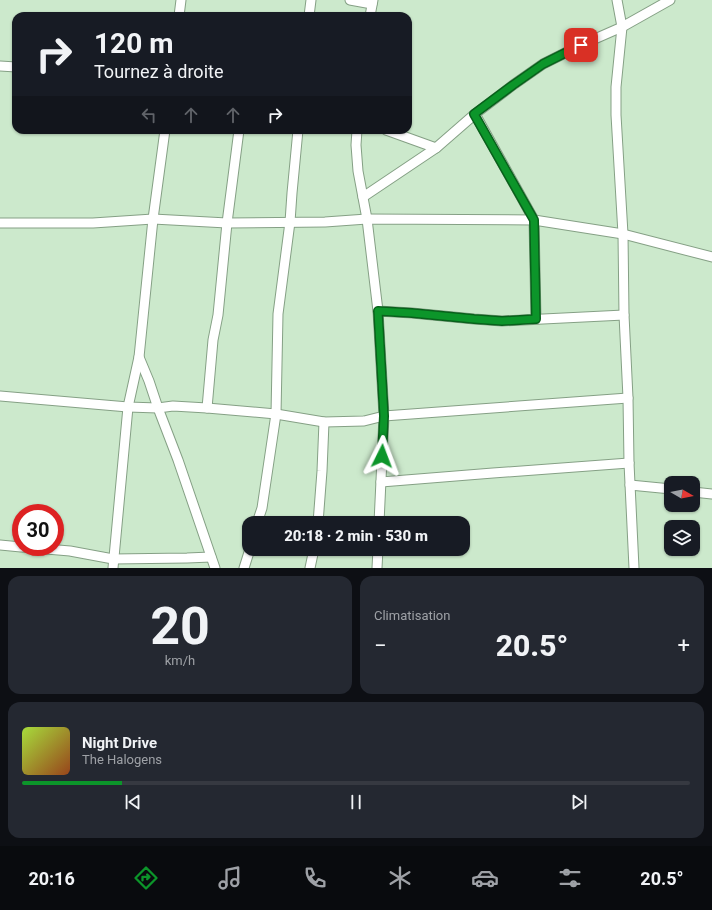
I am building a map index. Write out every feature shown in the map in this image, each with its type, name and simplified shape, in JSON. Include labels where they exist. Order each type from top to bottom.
[{"type":"street","points":[[180,12],[181,0]]},
{"type":"street","points":[[310,12],[311,0]]},
{"type":"street","points":[[350,0],[372,2],[371,12]]},
{"type":"street","points":[[617,0],[622,27],[616,87],[616,115],[623,234],[624,315],[634,568]]},
{"type":"street","points":[[363,197],[436,148],[474,114],[543,64],[622,27],[670,0]]},
{"type":"street","points":[[0,66],[12,67]]},
{"type":"street","points":[[474,114],[534,220],[536,319]]},
{"type":"street","points":[[113,564],[128,407],[139,357],[153,219],[164,134]]},
{"type":"street","points":[[207,408],[213,340],[218,315],[227,223],[238,134]]},
{"type":"street","points":[[260,516],[276,414],[278,314],[290,222],[298,134]]},
{"type":"street","points":[[357,134],[358,171],[367,219],[378,311],[384,416],[379,516]]},
{"type":"street","points":[[397,134],[436,148]]},
{"type":"street","points":[[0,223],[93,223],[153,219],[227,223],[325,222],[367,219],[534,220],[623,234],[712,257]]},
{"type":"street","points":[[378,311],[502,321],[624,315]]},
{"type":"street","points":[[139,357],[178,460],[215,568]]},
{"type":"street","points":[[0,396],[128,407],[158,408],[173,406],[207,408],[276,414],[324,422],[364,421],[384,416],[628,398]]},
{"type":"street","points":[[319,516],[324,422]]},
{"type":"street","points":[[381,482],[629,463]]},
{"type":"street","points":[[630,485],[664,488]]},
{"type":"street","points":[[700,493],[712,494]]},
{"type":"street","points":[[0,545],[12,546]]},
{"type":"street","points":[[64,550],[113,564],[211,557]]},
{"type":"street","points":[[244,568],[248,556]]},
{"type":"street","points":[[310,568],[313,556]]},
{"type":"street","points":[[377,568],[378,556]]},
{"type":"route","points":[[382,456],[384,416],[378,311],[502,321],[536,319],[534,220],[474,114],[543,64],[581,45]]}]
